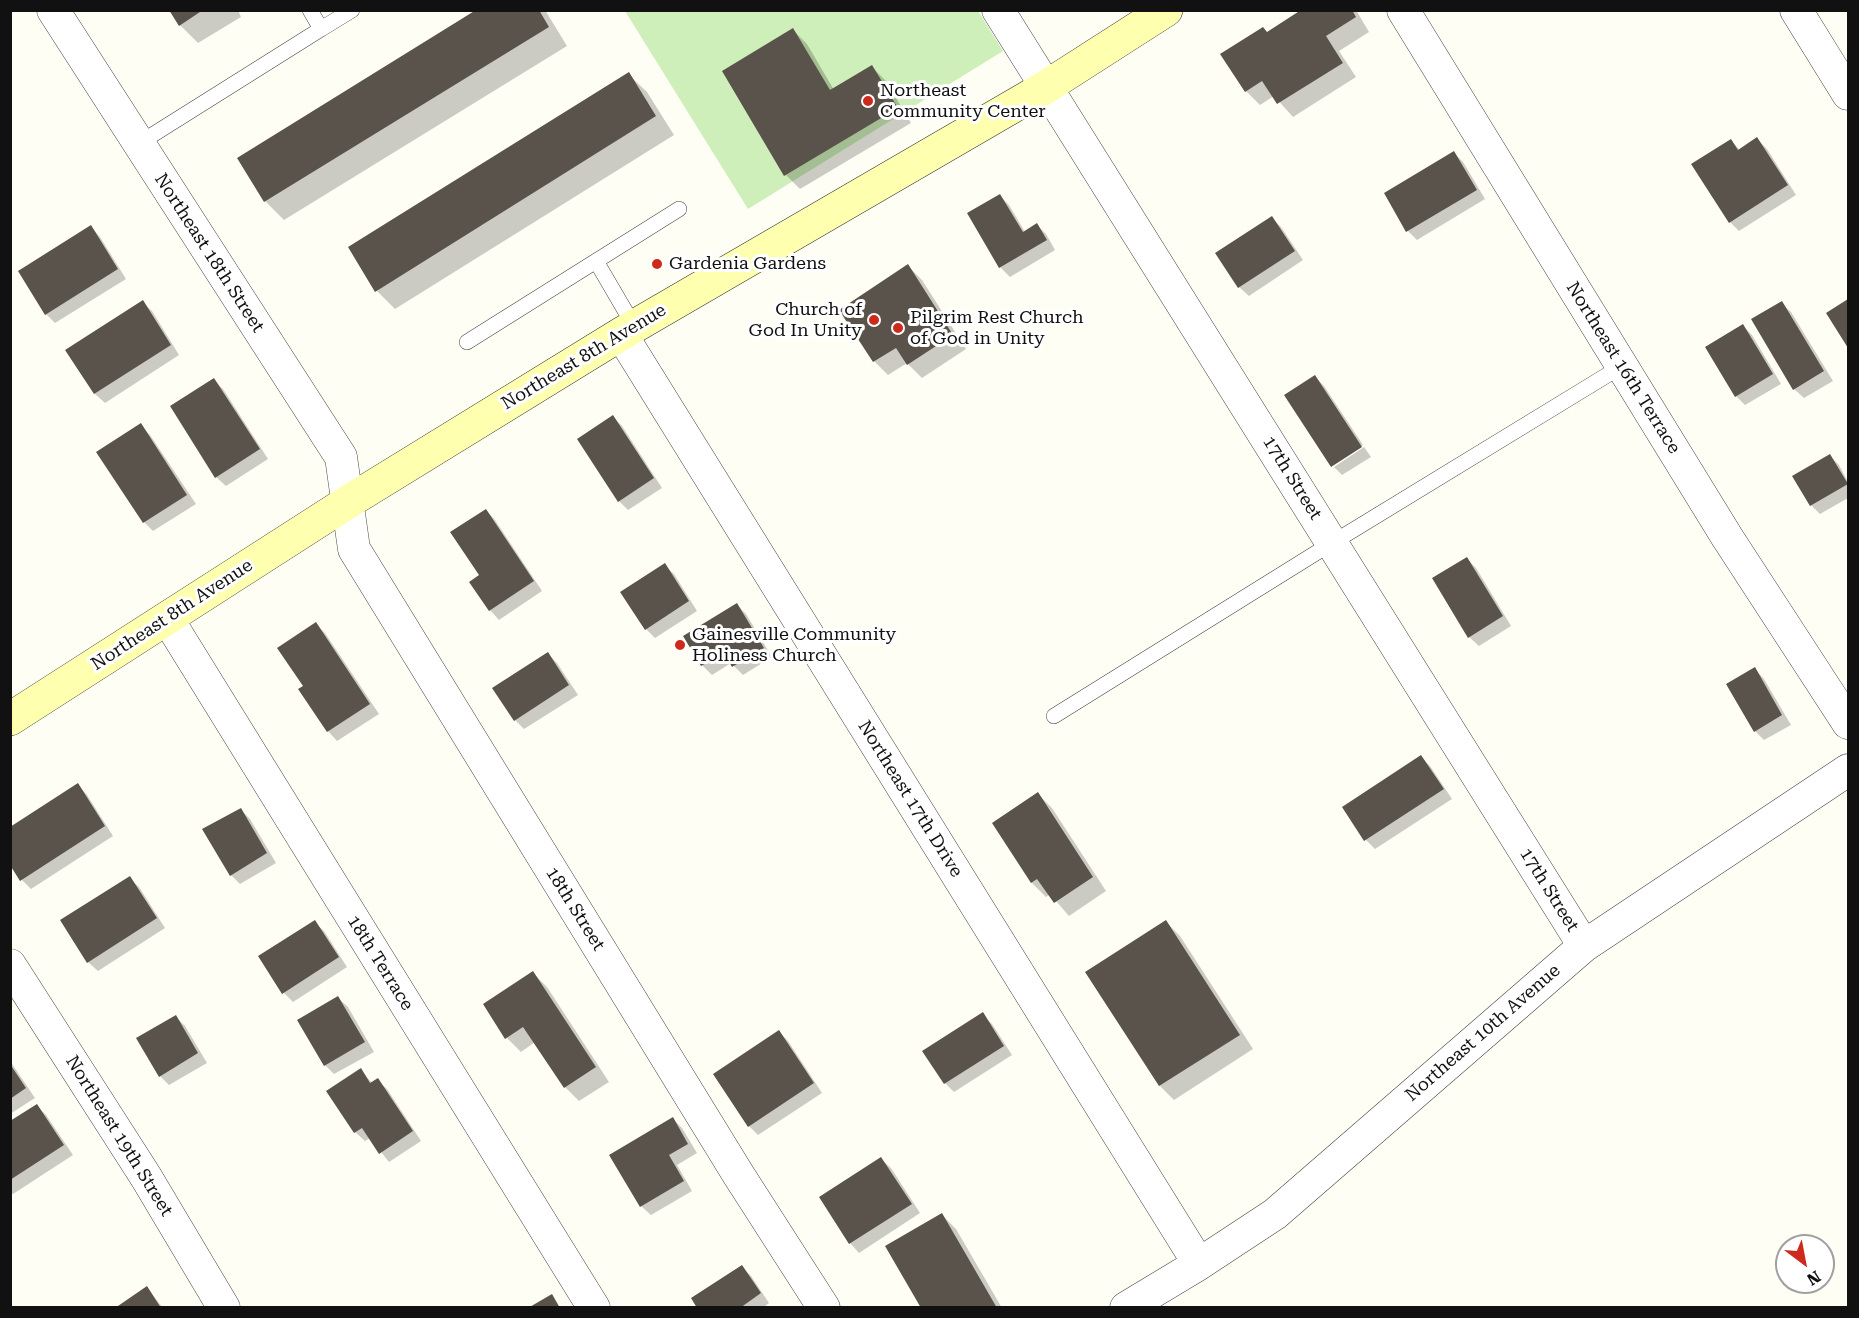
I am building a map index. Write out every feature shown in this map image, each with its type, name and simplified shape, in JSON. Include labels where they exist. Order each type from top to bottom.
[{"type":"street","name":"Northeast 18th Street","points":[[53,10],[341,457],[348,502]]},
{"type":"street","name":"17th Street","points":[[998,10],[1584,946]]},
{"type":"street","name":"Northeast 8th Avenue","points":[[10,719],[348,502],[628,330],[1046,87],[1166,10]]},
{"type":"street","name":"Northeast 16th Terrace","points":[[1403,10],[1727,537],[1848,723]]},
{"type":"street","points":[[1796,10],[1848,94]]},
{"type":"street","name":"Northeast 17th Drive","points":[[628,330],[1198,1264]]},
{"type":"street","name":"18th Street","points":[[348,502],[354,549],[738,1174],[824,1308]]},
{"type":"street","name":"18th Terrace","points":[[167,618],[594,1308]]},
{"type":"street","name":"Northeast 10th Avenue","points":[[1126,1308],[1275,1214],[1584,946],[1848,770]]},
{"type":"street","name":"Northeast 19th Street","points":[[10,965],[146,1177],[224,1308]]},
{"type":"lane","points":[[310,10],[321,29]]},
{"type":"lane","points":[[138,144],[352,10]]},
{"type":"lane","points":[[467,342],[680,209]]},
{"type":"lane","points":[[596,261],[628,330]]},
{"type":"lane","points":[[1054,716],[1622,366]]},
{"type":"green space","points":[[625,11],[978,11],[1003,51],[748,209]]},
{"type":"building","points":[[169,10],[203,10],[179,26]]},
{"type":"building","points":[[476,10],[539,10],[549,27],[264,202],[237,158]]},
{"type":"building","points":[[1301,10],[1352,10],[1356,17],[1326,36],[1343,63],[1277,104],[1262,81],[1245,92],[1220,54],[1263,27],[1267,32]]},
{"type":"building","points":[[793,28],[830,90],[872,65],[898,108],[784,176],[722,71]]},
{"type":"building","points":[[629,72],[656,116],[375,292],[348,247]]},
{"type":"building","points":[[1757,137],[1788,185],[1729,223],[1691,164],[1731,139],[1738,150]]},
{"type":"building","points":[[1454,151],[1477,190],[1406,232],[1384,193]]},
{"type":"building","points":[[1000,194],[1023,232],[1037,223],[1047,240],[999,268],[967,213]]},
{"type":"building","points":[[1272,216],[1295,251],[1238,288],[1215,253]]},
{"type":"building","points":[[91,225],[118,269],[45,315],[18,271]]},
{"type":"building","points":[[908,264],[953,335],[907,365],[896,348],[873,362],[839,310]]},
{"type":"building","points":[[1848,299],[1848,348],[1826,313]]},
{"type":"building","points":[[143,300],[171,345],[94,394],[65,350]]},
{"type":"building","points":[[1782,301],[1824,371],[1793,390],[1751,319]]},
{"type":"building","points":[[1743,324],[1773,374],[1735,397],[1705,347]]},
{"type":"building","points":[[1315,375],[1362,447],[1331,467],[1284,395]]},
{"type":"building","points":[[214,378],[260,449],[215,478],[170,406]]},
{"type":"building","points":[[613,415],[654,478],[618,502],[577,439]]},
{"type":"building","points":[[141,423],[187,495],[143,523],[96,452]]},
{"type":"building","points":[[1830,454],[1848,484],[1810,506],[1792,476]]},
{"type":"building","points":[[486,509],[534,581],[489,611],[469,582],[479,575],[450,532]]},
{"type":"building","points":[[1467,557],[1503,616],[1468,638],[1432,578]]},
{"type":"building","points":[[665,563],[689,601],[645,630],[620,592]]},
{"type":"building","points":[[737,603],[764,648],[732,667],[724,653],[701,666],[683,636]]},
{"type":"building","points":[[316,622],[370,704],[327,732],[298,689],[303,686],[277,648]]},
{"type":"building","points":[[548,652],[569,685],[514,721],[492,688]]},
{"type":"building","points":[[1755,667],[1782,715],[1754,732],[1726,684]]},
{"type":"building","points":[[1421,755],[1444,789],[1364,841],[1342,807]]},
{"type":"building","points":[[78,783],[105,826],[20,881],[10,865],[10,827]]},
{"type":"building","points":[[1038,792],[1093,877],[1054,903],[1037,879],[1031,883],[992,823]]},
{"type":"building","points":[[241,808],[267,853],[230,876],[202,829]]},
{"type":"building","points":[[130,876],[157,918],[87,963],[60,920]]},
{"type":"building","points":[[315,920],[339,957],[282,994],[258,956]]},
{"type":"building","points":[[1166,920],[1240,1035],[1159,1086],[1085,972]]},
{"type":"building","points":[[533,971],[596,1067],[564,1088],[523,1027],[505,1039],[483,1004]]},
{"type":"building","points":[[338,996],[365,1042],[324,1066],[297,1020]]},
{"type":"building","points":[[983,1012],[1004,1046],[944,1084],[922,1051]]},
{"type":"building","points":[[176,1015],[198,1053],[159,1077],[136,1038]]},
{"type":"building","points":[[779,1030],[814,1083],[748,1127],[713,1074]]},
{"type":"building","points":[[10,1064],[26,1088],[10,1099]]},
{"type":"building","points":[[361,1068],[370,1083],[378,1078],[413,1131],[379,1154],[362,1128],[354,1133],[326,1091]]},
{"type":"building","points":[[37,1104],[64,1145],[10,1180],[10,1121]]},
{"type":"building","points":[[673,1117],[688,1144],[669,1155],[684,1181],[640,1207],[609,1155]]},
{"type":"building","points":[[881,1157],[912,1204],[849,1244],[819,1197]]},
{"type":"building","points":[[942,1213],[997,1308],[921,1308],[885,1246]]},
{"type":"building","points":[[742,1265],[761,1293],[740,1308],[697,1308],[691,1298]]},
{"type":"building","points":[[147,1286],[161,1308],[115,1308]]},
{"type":"building","points":[[552,1294],[560,1308],[528,1308]]},
{"type":"place","name":"Northeast Community Center","points":[[868,101]]},
{"type":"place","name":"Gardenia Gardens","points":[[657,264]]},
{"type":"place","name":"Church of God In Unity","points":[[874,320]]},
{"type":"place","name":"Pilgrim Rest Church of God in Unity","points":[[898,328]]},
{"type":"place","name":"Gainesville Community Holiness Church","points":[[680,645]]}]
